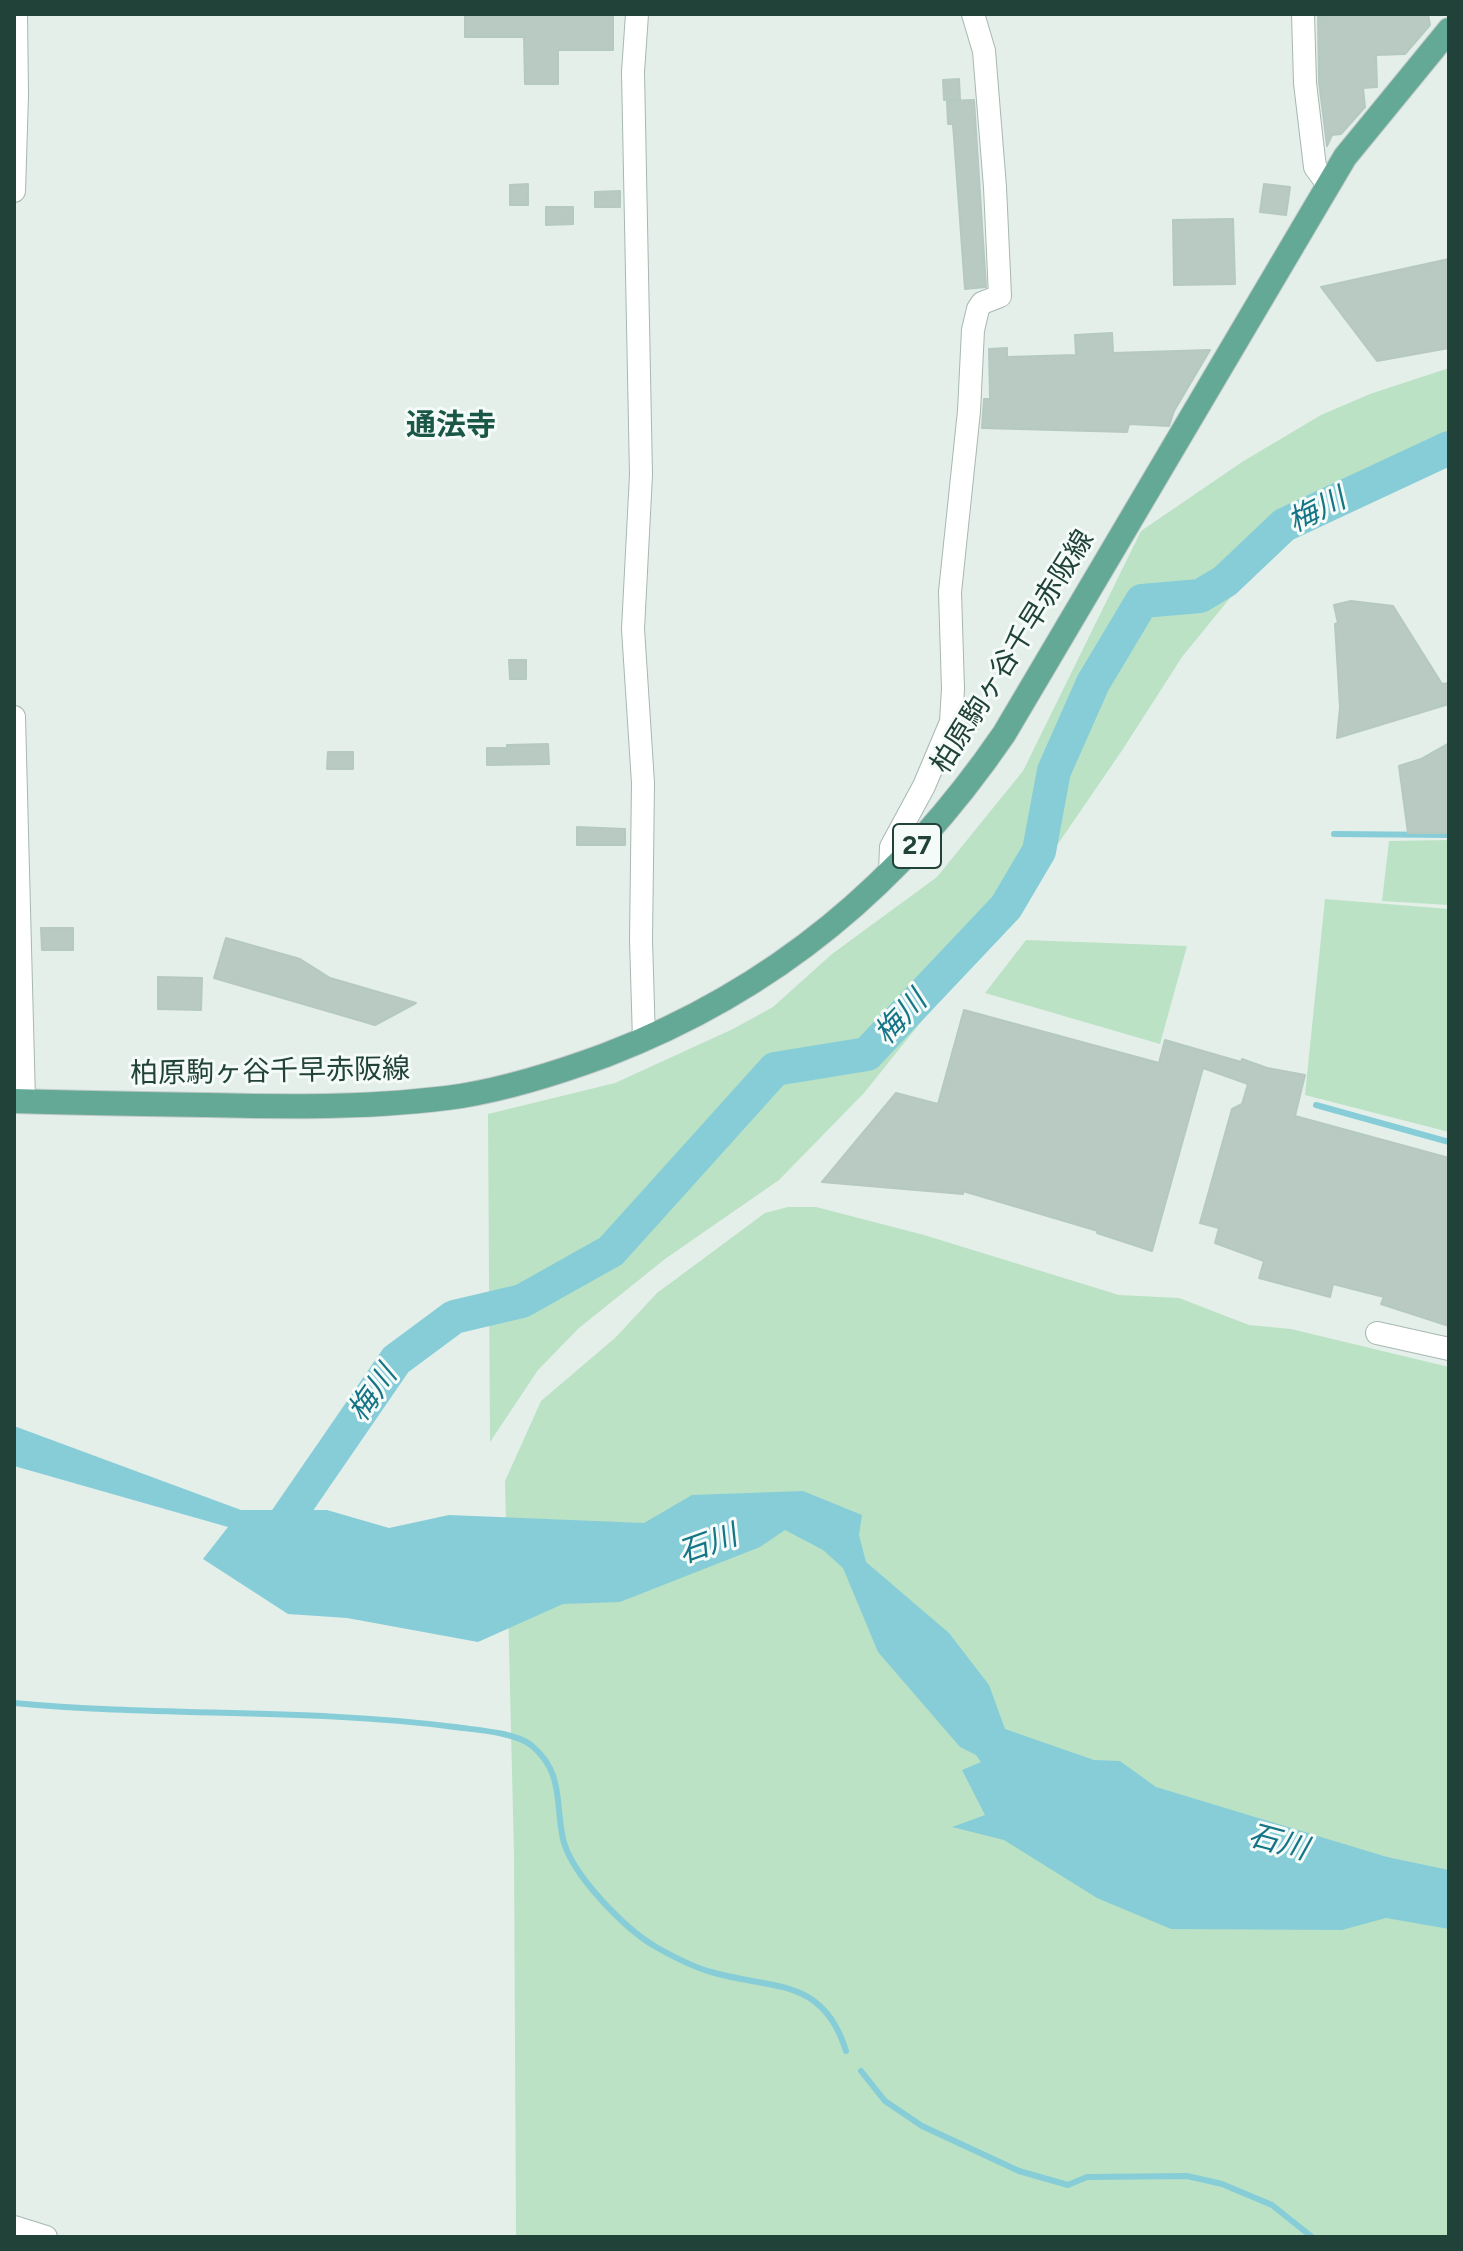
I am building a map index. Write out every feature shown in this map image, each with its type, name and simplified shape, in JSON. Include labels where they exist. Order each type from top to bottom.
[{"type":"main road","name":"柏原駒ヶ谷千早赤阪線","points":[[19,1101],[286,1107],[360,1106],[464,1095],[537,1078],[644,1040],[715,1006],[788,960],[832,926],[890,872],[931,831],[979,771],[1004,734],[1345,157],[1449,30]]},
{"type":"street","points":[[14,191],[16,14]]},
{"type":"street","points":[[637,14],[633,72],[641,475],[633,629],[643,783],[641,940],[644,1040]]},
{"type":"street","points":[[890,872],[891,847],[924,786],[951,722],[950,592],[968,424],[973,330],[982,303],[1000,296],[984,51],[973,14]]},
{"type":"street","points":[[1303,14],[1305,83],[1315,167],[1328,185]]},
{"type":"street","points":[[14,717],[19,1101]]},
{"type":"street","points":[[1377,1333],[1449,1349]]},
{"type":"street","points":[[14,2227],[46,2237]]},
{"type":"green space","points":[[1449,368],[1449,464],[1381,489],[1318,519],[1265,555],[1182,657],[977,962],[929,1012],[864,1093],[779,1180],[665,1259],[579,1328],[538,1370],[490,1442],[488,1114],[615,1083],[733,1029],[773,1007],[832,954],[937,877],[1023,771],[1141,531],[1242,462],[1321,415],[1370,394]]},
{"type":"green space","points":[[1449,840],[1449,905],[1382,901],[1389,841]]},
{"type":"green space","points":[[1325,899],[1449,909],[1449,1132],[1305,1095]]},
{"type":"green space","points":[[1026,940],[1187,946],[1160,1044],[985,993]]},
{"type":"green space","points":[[788,1207],[816,1207],[924,1235],[1119,1295],[1179,1298],[1249,1325],[1291,1329],[1449,1367],[1449,2237],[516,2237],[514,1855],[505,1481],[541,1401],[615,1338],[657,1293],[765,1213]]},
{"type":"water","name":"石川","points":[[14,1426],[241,1510],[327,1510],[389,1528],[449,1515],[644,1523],[692,1495],[803,1491],[862,1515],[859,1535],[866,1562],[949,1633],[989,1685],[1005,1729],[1094,1760],[1120,1761],[1156,1787],[1387,1857],[1449,1870],[1449,1929],[1386,1918],[1342,1930],[1171,1929],[1097,1898],[1004,1840],[952,1827],[985,1815],[962,1770],[981,1762],[976,1755],[960,1747],[878,1652],[843,1568],[823,1550],[785,1530],[760,1547],[620,1602],[563,1604],[478,1642],[347,1618],[288,1614],[203,1559],[228,1527],[14,1466]]},
{"type":"building","points":[[465,14],[613,14],[613,50],[558,50],[558,84],[525,84],[524,37],[465,37]]},
{"type":"building","points":[[1333,14],[1428,14],[1430,25],[1405,54],[1376,55],[1377,87],[1363,88],[1365,107],[1341,134],[1332,135],[1327,146],[1319,82],[1318,17]]},
{"type":"building","points":[[959,79],[960,99],[944,100],[943,80]]},
{"type":"building","points":[[974,100],[986,287],[965,289],[953,124],[948,124],[947,101]]},
{"type":"building","points":[[528,184],[528,205],[510,205],[510,185]]},
{"type":"building","points":[[1264,184],[1290,187],[1286,215],[1260,212]]},
{"type":"building","points":[[620,191],[620,207],[595,207],[595,192]]},
{"type":"building","points":[[546,207],[573,207],[573,224],[546,225]]},
{"type":"building","points":[[1233,219],[1235,284],[1174,285],[1173,220]]},
{"type":"building","points":[[1449,259],[1449,348],[1377,361],[1321,287]]},
{"type":"building","points":[[1112,333],[1113,353],[1210,350],[1174,411],[1169,426],[1129,424],[1127,432],[982,428],[984,399],[990,399],[989,349],[1007,348],[1007,357],[1076,355],[1075,335]]},
{"type":"building","points":[[1351,601],[1393,606],[1442,684],[1449,683],[1449,704],[1337,738],[1340,707],[1335,624],[1338,623],[1334,605]]},
{"type":"building","points":[[509,660],[526,660],[526,679],[510,679]]},
{"type":"building","points":[[972,699],[987,706],[978,729],[965,723]]},
{"type":"building","points":[[1449,743],[1449,833],[1408,833],[1399,766],[1421,759]]},
{"type":"building","points":[[548,744],[549,764],[487,765],[487,748]]},
{"type":"building","points":[[328,752],[353,752],[353,769],[327,769]]},
{"type":"building","points":[[577,827],[625,829],[625,845],[577,845]]},
{"type":"building","points":[[41,928],[73,928],[73,950],[42,950]]},
{"type":"building","points":[[226,938],[300,959],[330,978],[416,1003],[375,1025],[214,978]]},
{"type":"building","points":[[158,977],[202,978],[201,1010],[158,1009]]},
{"type":"building","points":[[964,1010],[1159,1063],[1165,1040],[1241,1062],[1242,1059],[1267,1068],[1305,1075],[1295,1116],[1449,1158],[1449,1326],[1381,1304],[1384,1297],[1333,1284],[1330,1297],[1259,1278],[1264,1261],[1215,1243],[1219,1228],[1200,1223],[1232,1109],[1242,1104],[1248,1084],[1203,1068],[1152,1251],[1098,1231],[963,1191],[963,1194],[822,1182],[896,1093],[938,1104]]},
{"type":"waterway","name":"梅川","points":[[277,1533],[396,1360],[454,1317],[522,1301],[611,1251],[775,1069],[867,1054],[1006,907],[1039,851],[1054,771],[1093,683],[1142,601],[1200,596],[1225,581],[1284,525],[1449,448]]},
{"type":"waterway","points":[[1334,834],[1449,835]]},
{"type":"waterway","points":[[1316,1105],[1449,1142]]},
{"type":"waterway","points":[[14,1703],[345,1717],[494,1732],[515,1737],[531,1745],[549,1766],[554,1777],[568,1853],[588,1884],[615,1914],[643,1939],[690,1964],[711,1972],[793,1990],[809,1998],[824,2010],[836,2027],[846,2051]]},
{"type":"waterway","points":[[861,2071],[885,2101],[922,2126],[1019,2171],[1068,2185],[1087,2177],[1187,2176],[1222,2184],[1272,2205],[1312,2237]]},
{"type":"district","name":"通法寺","points":[[451,426]]}]
